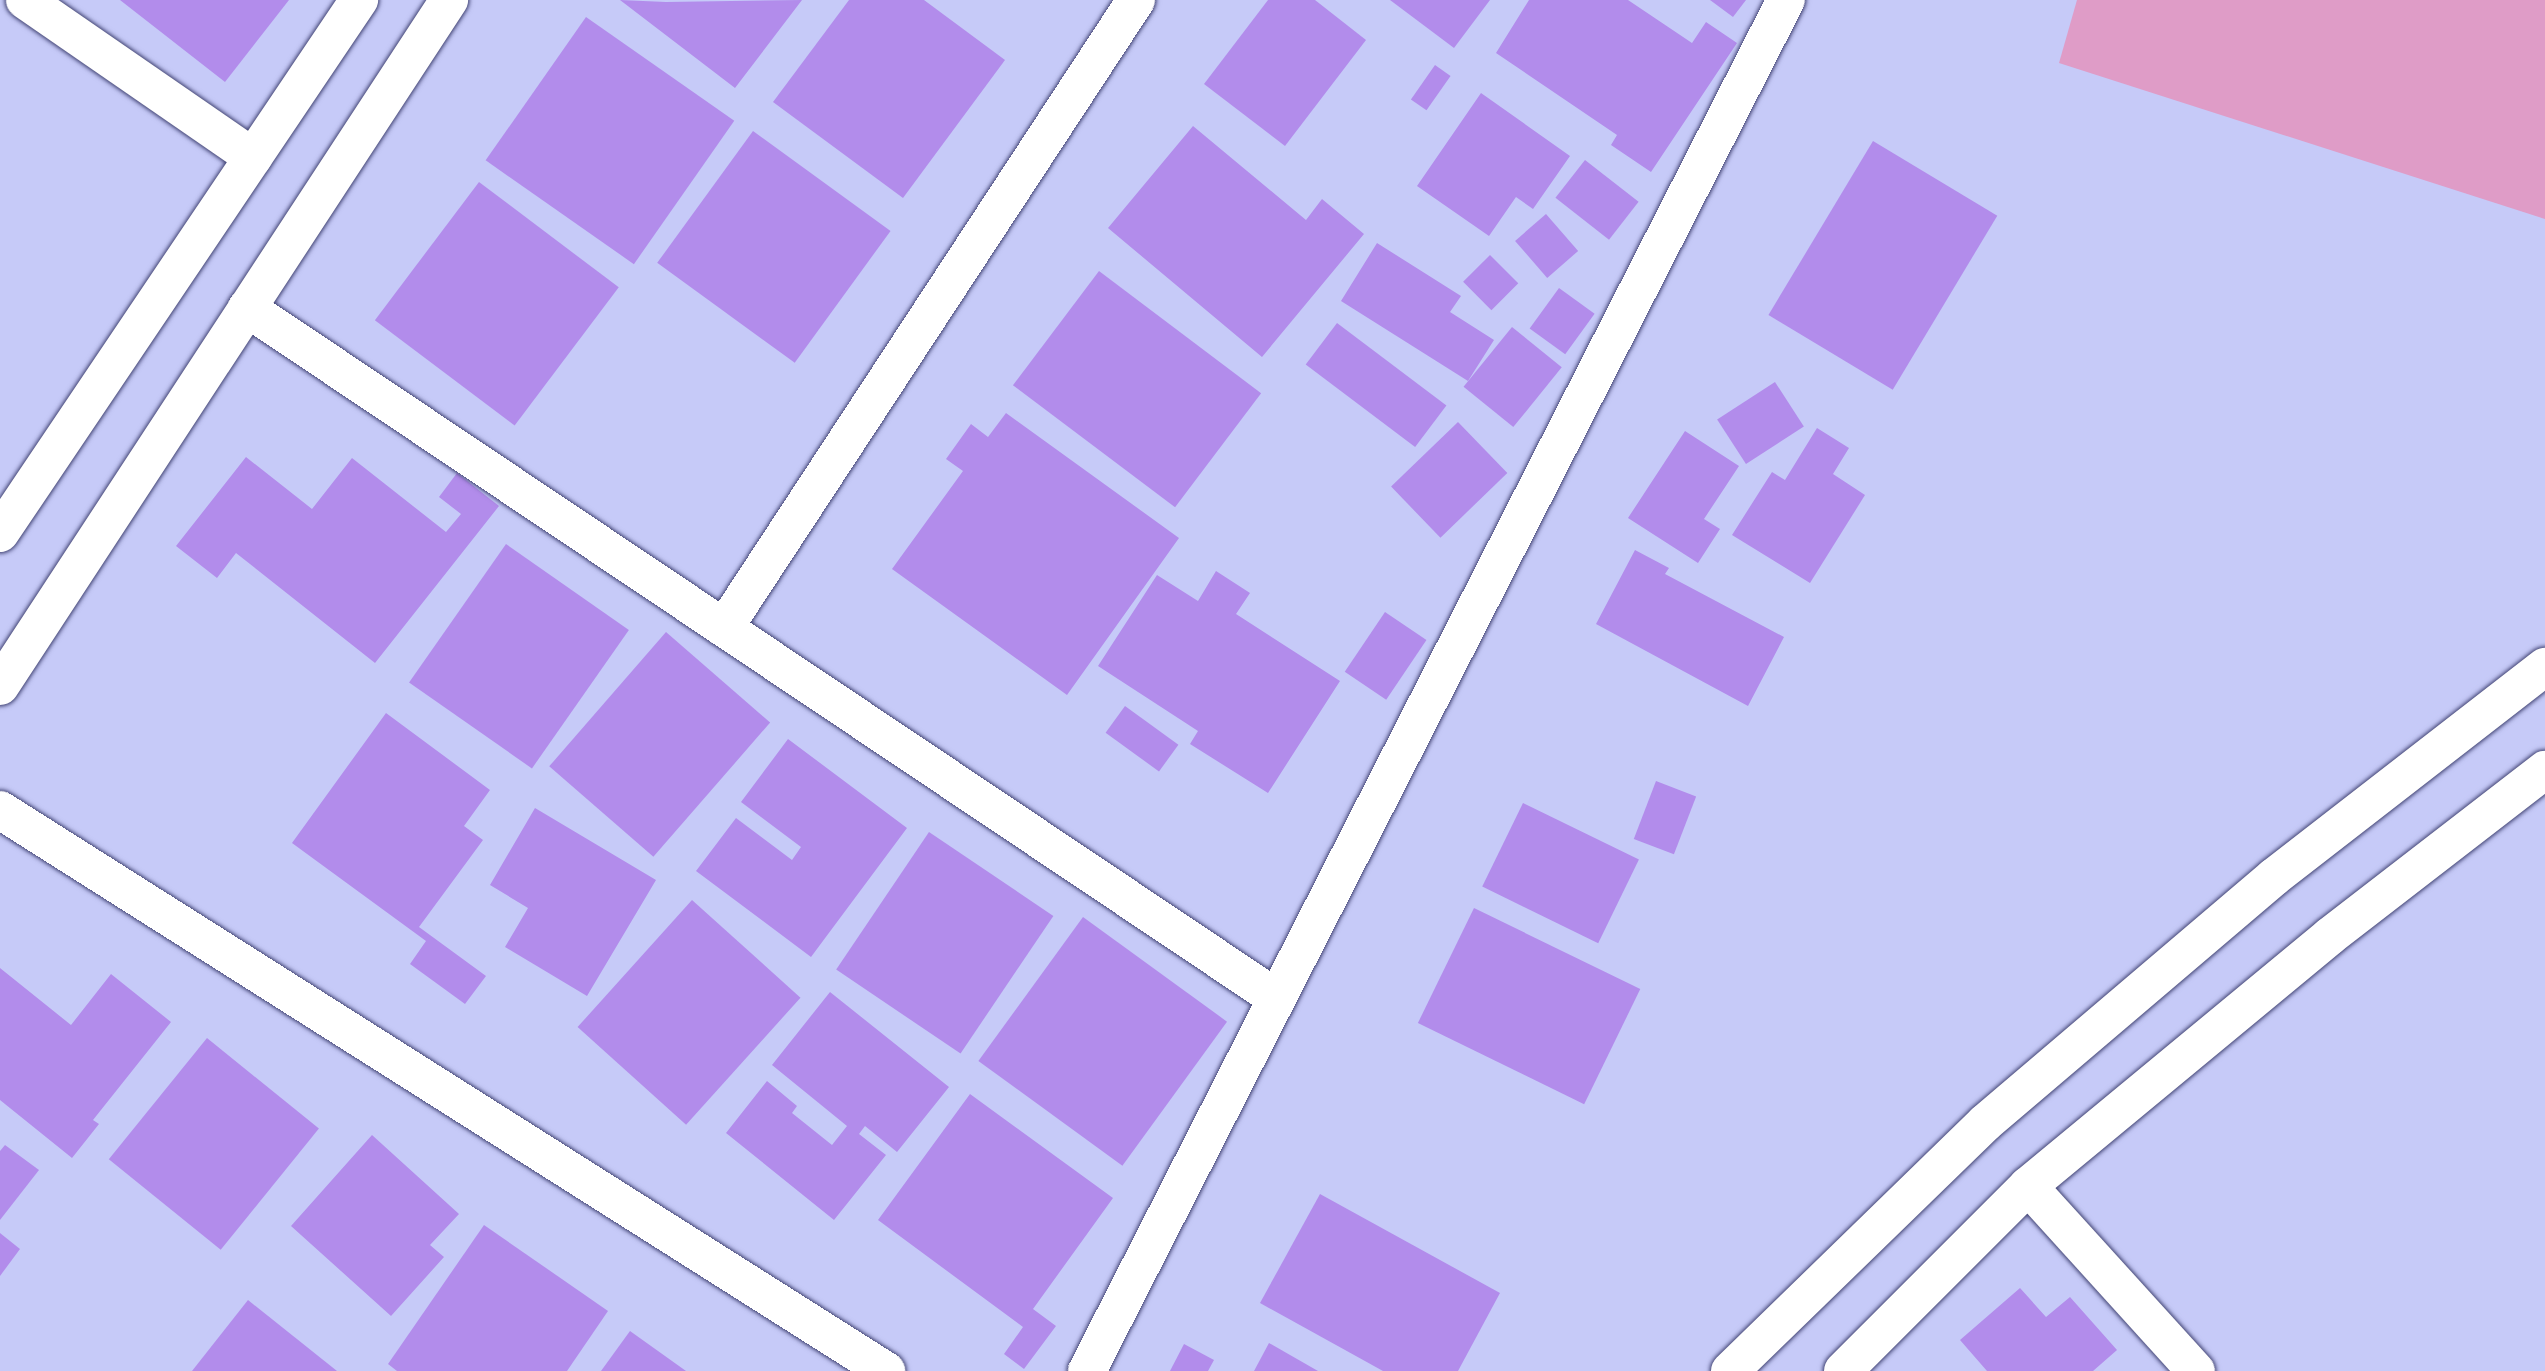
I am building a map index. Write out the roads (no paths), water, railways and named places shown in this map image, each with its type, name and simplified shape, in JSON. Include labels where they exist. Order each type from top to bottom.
[{"type":"street","points":[[25,0],[254,156]]},
{"type":"street","points":[[0,534],[359,0]]},
{"type":"street","points":[[0,686],[449,0]]},
{"type":"street","points":[[724,628],[1136,0]]},
{"type":"street","points":[[1086,1371],[1273,996],[1786,0]]},
{"type":"street","points":[[247,308],[1273,996]]},
{"type":"street","points":[[1730,1371],[1984,1124],[2274,877],[2545,667]]},
{"type":"street","points":[[1843,1371],[2028,1186],[2330,936],[2545,770]]},
{"type":"street","points":[[0,810],[886,1371]]},
{"type":"street","points":[[2028,1186],[2196,1371]]}]
